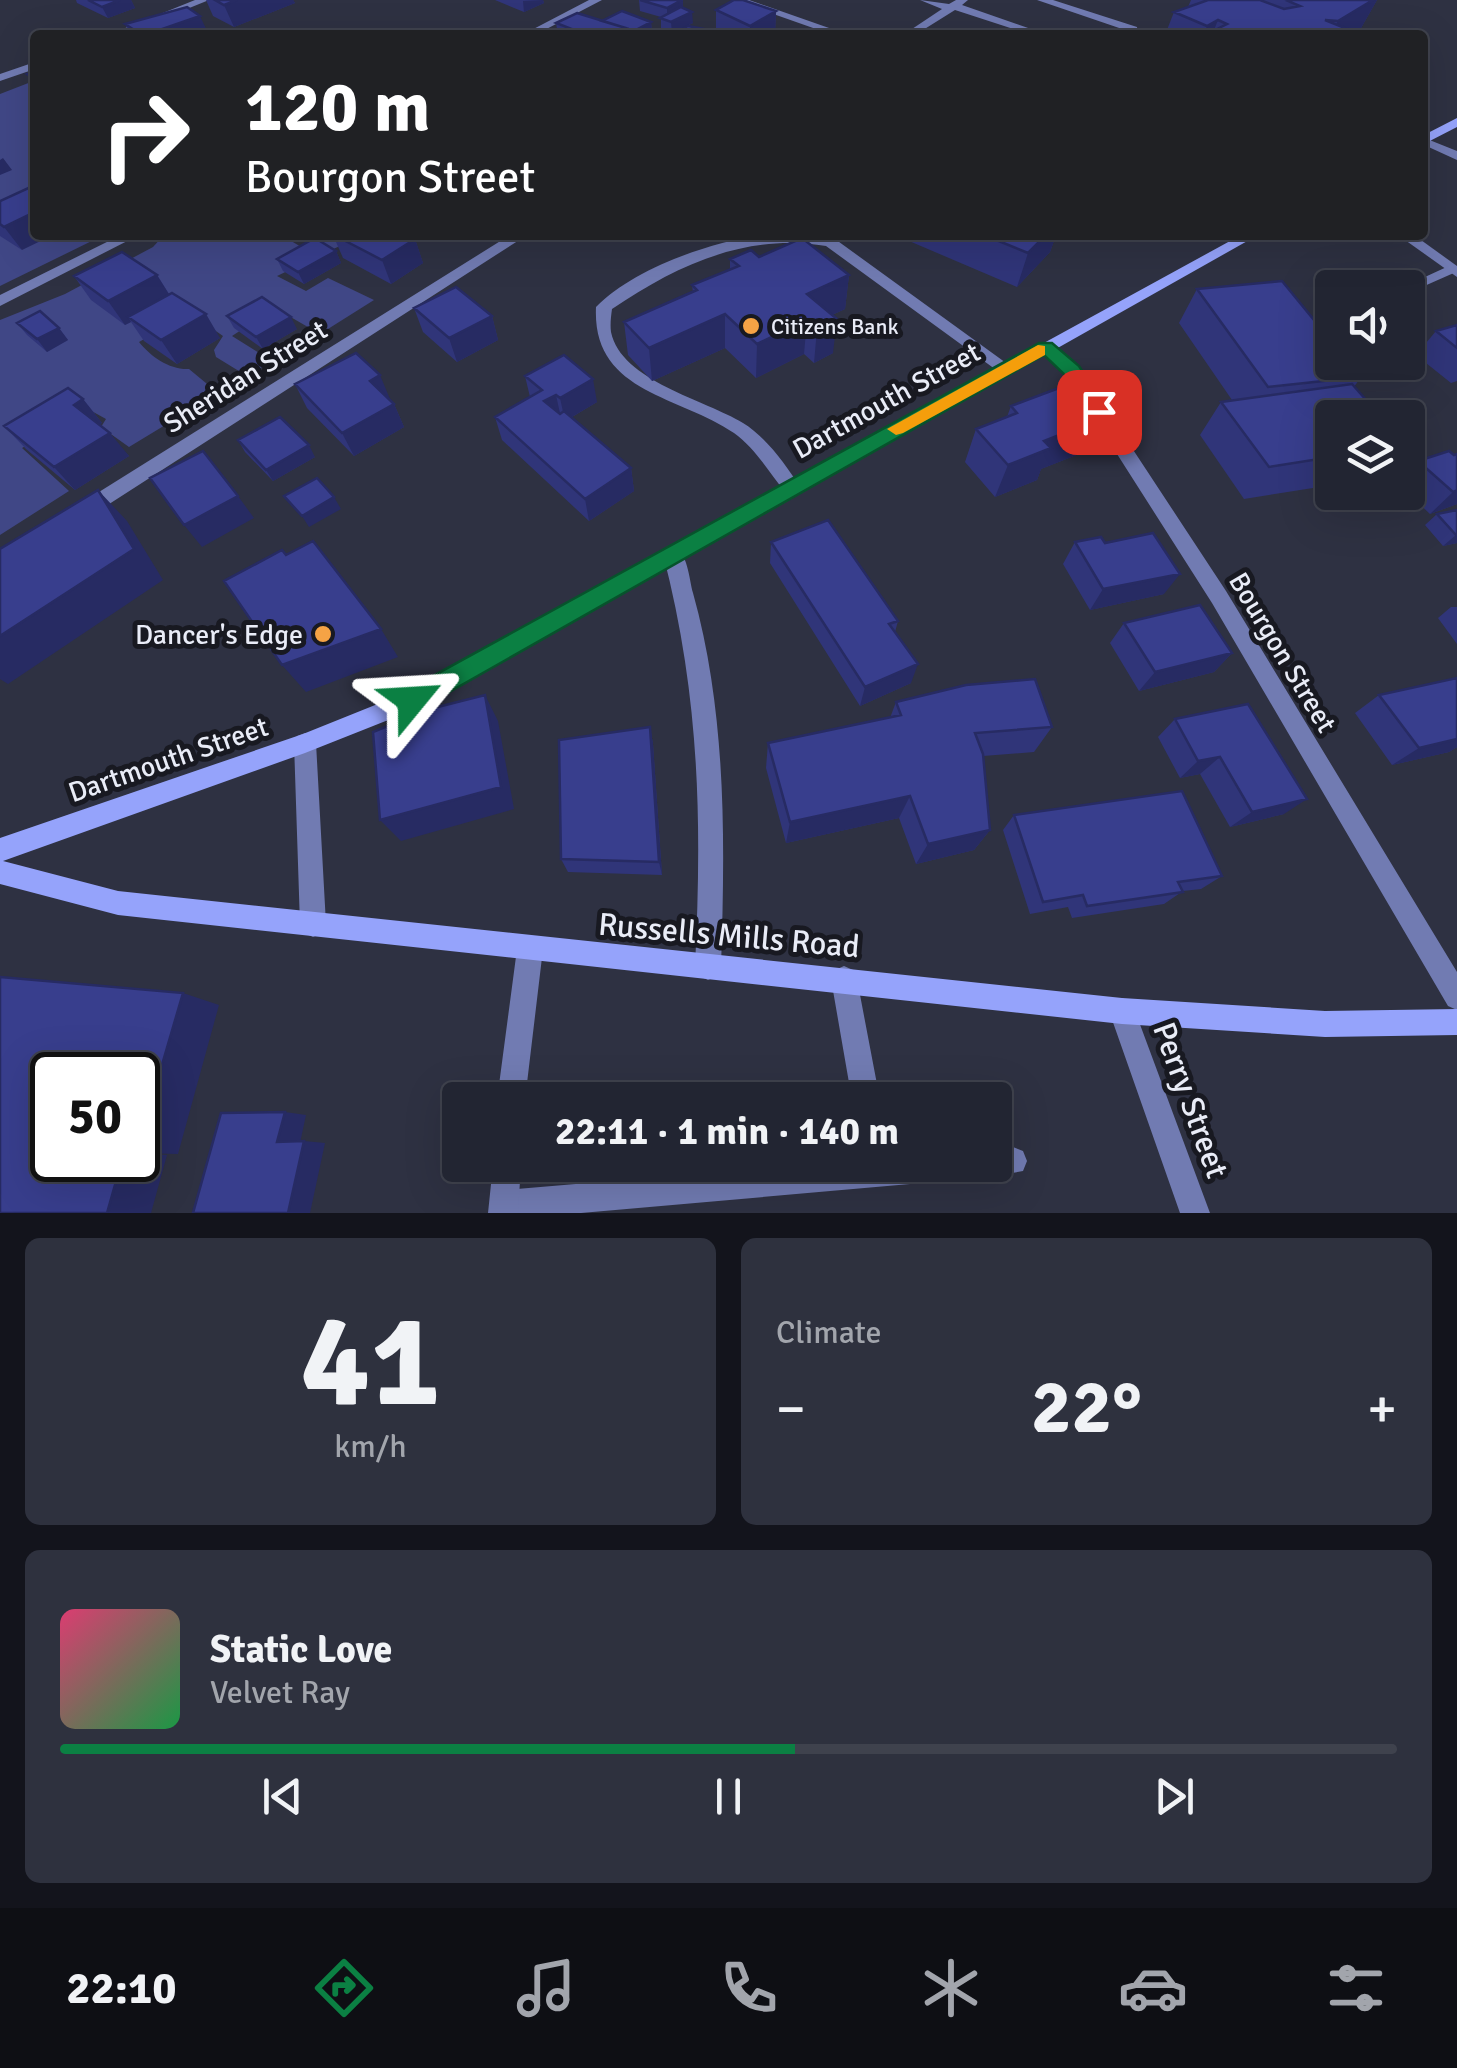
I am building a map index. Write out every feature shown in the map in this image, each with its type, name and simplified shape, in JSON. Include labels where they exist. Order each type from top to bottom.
[{"type":"main road","points":[[1428,137],[1457,122]]},
{"type":"main road","name":"Dartmouth Street","points":[[0,850],[305,744],[437,688],[790,487],[1242,240]]},
{"type":"main road","name":"Russells Mills Road","points":[[0,872],[118,903],[530,949],[844,978],[1122,1011],[1324,1024],[1457,1022]]},
{"type":"street","points":[[126,30],[204,0]]},
{"type":"street","points":[[538,30],[596,0]]},
{"type":"street","points":[[739,0],[826,30]]},
{"type":"street","points":[[925,0],[956,5],[1028,30]]},
{"type":"street","points":[[1042,0],[1134,30]]},
{"type":"street","points":[[916,30],[956,5]]},
{"type":"street","points":[[0,78],[30,67]]},
{"type":"street","points":[[1428,142],[1457,156]]},
{"type":"street","points":[[0,301],[122,240]]},
{"type":"street","name":"Sheridan Street","points":[[66,522],[512,240]]},
{"type":"street","points":[[753,240],[716,250],[666,272],[604,308],[600,322],[610,347],[630,373],[648,386],[735,426],[750,437],[790,487]]},
{"type":"street","points":[[820,240],[830,242],[1005,368]]},
{"type":"street","points":[[1412,240],[1437,259],[1455,265]]},
{"type":"street","points":[[1425,280],[1455,265]]},
{"type":"street","name":"Bourgon Street","points":[[1046,347],[1072,370],[1219,597],[1457,997]]},
{"type":"street","points":[[674,554],[710,722],[714,844],[708,967]]},
{"type":"street","points":[[305,744],[313,924]]},
{"type":"street","points":[[513,1082],[530,949]]},
{"type":"street","points":[[844,978],[863,1082]]},
{"type":"street","name":"Perry Street","points":[[1122,1011],[1195,1213]]},
{"type":"street","points":[[506,1182],[504,1209],[757,1182]]},
{"type":"shaded area","points":[[30,82],[30,240],[94,240],[0,286],[0,94]]},
{"type":"shaded area","points":[[159,240],[289,240],[303,248],[322,240],[342,240],[346,243],[277,276],[306,291],[328,278],[374,300],[320,334],[275,308],[232,336],[272,361],[247,376],[216,357],[214,350],[223,336],[190,313],[139,342],[161,362],[189,369],[218,393],[129,447],[101,427],[106,419],[88,409],[22,448],[69,491],[0,535],[0,320],[65,294]]},
{"type":"building","points":[[88,0],[120,0],[102,7]]},
{"type":"building","points":[[640,0],[682,0],[667,8]]},
{"type":"building","points":[[734,0],[776,11],[750,26],[716,10]]},
{"type":"building","points":[[1208,0],[1260,0],[1284,9],[1300,6],[1288,1],[1291,0],[1373,0],[1338,21],[1325,20],[1350,30],[1224,30],[1219,28],[1227,24],[1218,20],[1207,26],[1174,12]]},
{"type":"building","points":[[187,7],[200,16],[159,30],[134,30],[125,24]]},
{"type":"building","points":[[681,7],[692,12],[671,22],[660,18]]},
{"type":"building","points":[[622,11],[651,22],[627,30],[602,21]]},
{"type":"building","points":[[577,13],[626,28],[574,30],[556,23]]},
{"type":"building","points":[[30,187],[30,214],[4,227],[0,224],[0,201]]},
{"type":"building","points":[[311,240],[336,251],[298,272],[277,259]]},
{"type":"building","points":[[344,240],[413,240],[382,260]]},
{"type":"building","points":[[805,240],[849,275],[807,294],[837,319],[817,329],[807,320],[757,344],[725,314],[649,348],[624,322],[697,290],[692,285],[739,266],[730,259],[751,250],[759,257]]},
{"type":"building","points":[[996,240],[1041,240],[1028,253]]},
{"type":"building","points":[[122,252],[157,275],[108,301],[74,276]]},
{"type":"building","points":[[1282,281],[1315,321],[1315,380],[1333,380],[1268,387],[1197,289]]},
{"type":"building","points":[[456,287],[492,316],[449,338],[414,308]]},
{"type":"building","points":[[172,293],[206,314],[161,340],[128,317]]},
{"type":"building","points":[[262,297],[291,317],[256,337],[227,316]]},
{"type":"building","points":[[40,311],[59,328],[37,339],[17,323]]},
{"type":"building","points":[[1457,325],[1457,348],[1436,331]]},
{"type":"building","points":[[356,353],[380,375],[370,381],[394,404],[342,433],[295,384]]},
{"type":"building","points":[[564,355],[593,379],[560,398],[556,395],[544,401],[560,414],[564,411],[631,468],[585,499],[495,417],[542,390],[525,376]]},
{"type":"building","points":[[1352,384],[1366,400],[1315,400],[1315,460],[1269,467],[1221,402]]},
{"type":"building","points":[[68,388],[83,399],[74,405],[110,433],[54,467],[4,426]]},
{"type":"building","points":[[1059,388],[1095,421],[1044,441],[1051,448],[1008,465],[976,429],[1017,413],[1011,406]]},
{"type":"building","points":[[280,417],[309,445],[266,470],[238,440]]},
{"type":"building","points":[[203,451],[238,496],[184,525],[150,478]]},
{"type":"building","points":[[1449,451],[1457,454],[1457,490],[1453,492],[1425,467],[1425,459]]},
{"type":"building","points":[[317,478],[334,497],[302,516],[284,496]]},
{"type":"building","points":[[98,490],[134,549],[0,636],[0,549]]},
{"type":"building","points":[[1457,510],[1457,535],[1456,535],[1437,514]]},
{"type":"building","points":[[828,520],[898,621],[889,624],[918,664],[865,687],[771,542]]},
{"type":"building","points":[[1153,533],[1180,574],[1103,589],[1075,542],[1101,537],[1105,543]]},
{"type":"building","name":"Dancer's Edge","points":[[313,541],[381,629],[282,665],[224,581],[282,550],[286,555]]},
{"type":"building","points":[[1200,605],[1232,653],[1155,672],[1124,623]]},
{"type":"building","points":[[1457,678],[1457,739],[1419,748],[1379,695]]},
{"type":"building","points":[[1035,679],[1052,727],[975,733],[983,754],[990,830],[928,844],[910,796],[790,822],[768,743],[901,715],[896,702],[966,685]]},
{"type":"building","points":[[485,695],[501,787],[380,820],[373,732],[426,710]]},
{"type":"building","points":[[1248,704],[1307,799],[1252,812],[1220,757],[1198,761],[1175,719]]},
{"type":"building","points":[[650,727],[659,862],[561,859],[559,740]]},
{"type":"building","points":[[1182,791],[1222,876],[1178,882],[1183,892],[1087,906],[1083,895],[1043,902],[1014,815]]},
{"type":"building","points":[[0,977],[183,993],[160,1072],[160,1052],[30,1052],[30,1182],[116,1182],[107,1213],[0,1213]]},
{"type":"building","points":[[285,1112],[277,1142],[304,1141],[288,1213],[193,1213],[221,1113]]},
{"type":"slow traffic","points":[[896,429],[1038,351]]},
{"type":"place","name":"Citizens Bank","points":[[751,326]]},
{"type":"place","name":"Dancer's Edge","points":[[323,634]]},
{"type":"route","points":[[412,700],[1046,347],[1072,370],[1099,412]]}]
